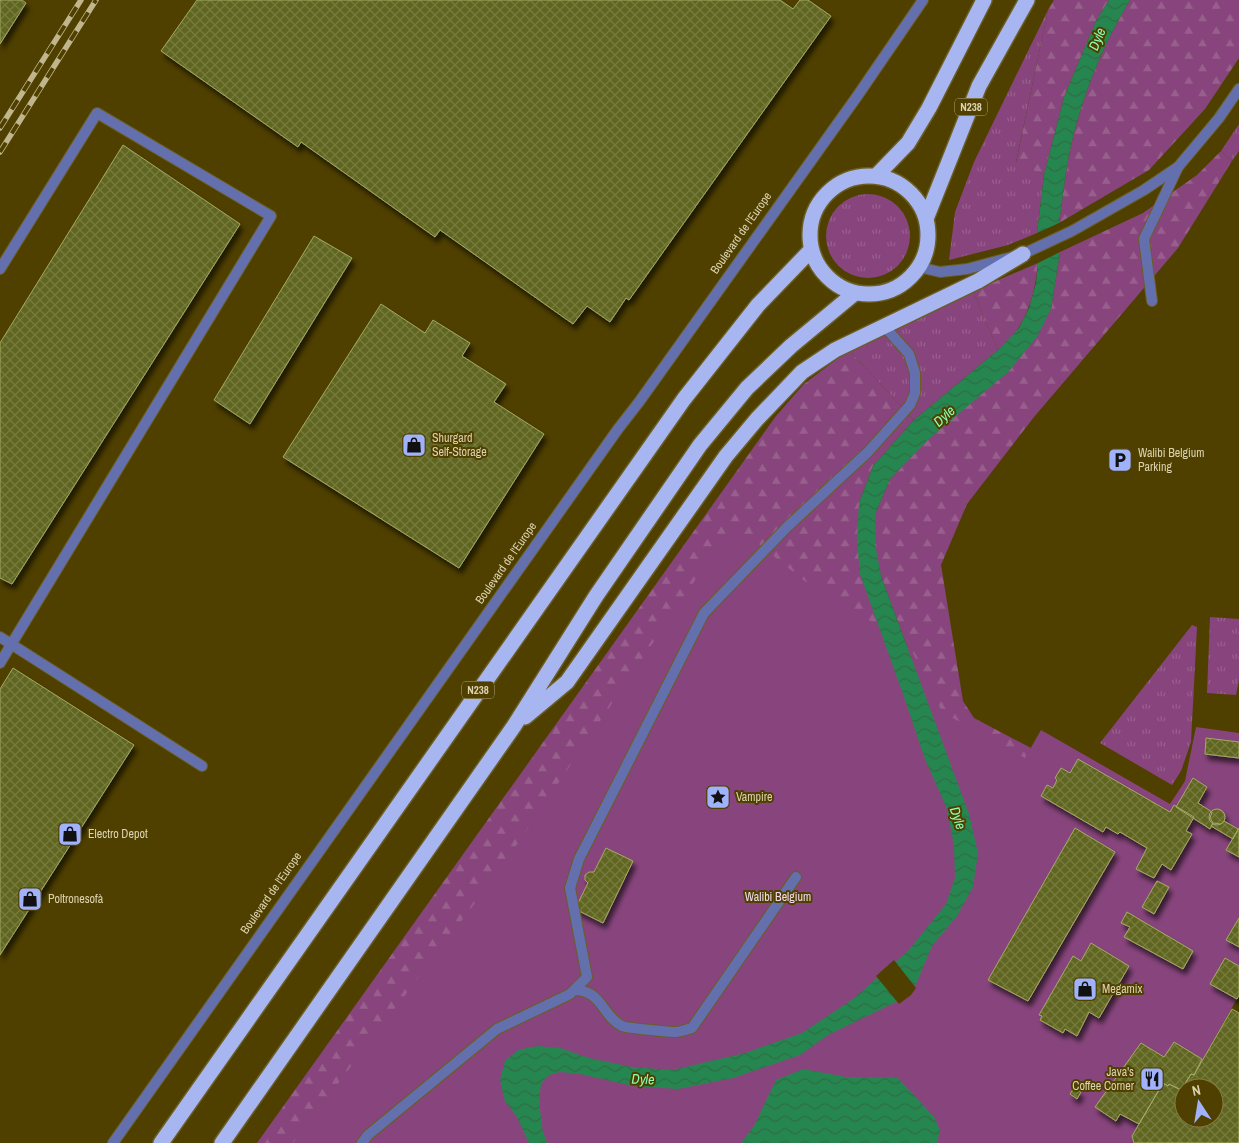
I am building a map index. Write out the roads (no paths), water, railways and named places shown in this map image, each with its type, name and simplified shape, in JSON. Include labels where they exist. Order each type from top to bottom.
[{"type":"highway","name":"N238","points":[[876,176],[908,143],[930,108],[984,0]]},
{"type":"highway","name":"N238","points":[[926,219],[979,86],[1027,0]]},
{"type":"highway","points":[[876,176],[898,184],[916,198],[926,219],[928,244],[923,260],[911,277],[891,290],[873,294],[845,289],[827,277],[820,269],[812,250],[811,224],[820,202],[839,184],[851,179],[876,176]]},
{"type":"highway","name":"N238","points":[[161,1143],[684,399],[758,304],[812,250]]},
{"type":"highway","points":[[514,726],[568,682],[726,456],[757,419],[802,372],[836,350],[978,281],[1023,254]]},
{"type":"highway","points":[[222,1143],[514,726],[596,596],[700,445],[747,388],[791,346],[855,292]]},
{"type":"street","name":"Boulevard de l'Europe","points":[[113,1143],[923,0]]},
{"type":"street","points":[[1152,301],[1144,239],[1178,167],[1219,118],[1239,89]]},
{"type":"street","points":[[0,269],[97,113],[272,216],[0,663]]},
{"type":"street","points":[[919,268],[940,272],[967,269],[1023,254],[1072,231],[1144,190],[1178,167]]},
{"type":"street","points":[[362,1143],[368,1135],[497,1029],[570,994],[587,977],[570,888],[579,859],[704,613],[787,528],[868,452],[910,405],[915,393],[915,373],[909,354],[884,326]]},
{"type":"street","points":[[0,637],[202,766]]},
{"type":"street","points":[[574,990],[582,990],[596,997],[609,1014],[622,1026],[678,1032],[692,1028],[796,878]]},
{"type":"water","name":"Dyle","points":[[1109,0],[1130,0],[1099,59],[1087,90],[1071,147],[1059,223],[1037,233],[1044,175],[1064,97],[1096,21]]},
{"type":"water","name":"Dyle","points":[[1060,252],[1051,309],[1037,337],[1008,372],[929,439],[890,479],[876,512],[875,544],[881,576],[969,814],[978,853],[973,887],[957,916],[932,946],[917,982],[909,993],[900,1000],[828,1035],[800,1055],[733,1078],[678,1089],[633,1086],[580,1074],[560,1072],[549,1075],[541,1084],[539,1100],[542,1128],[547,1143],[529,1143],[517,1117],[505,1101],[500,1080],[505,1061],[518,1050],[537,1046],[560,1048],[589,1058],[631,1067],[673,1070],[745,1053],[802,1033],[853,999],[908,951],[946,904],[955,878],[954,846],[947,809],[925,759],[860,574],[857,540],[859,503],[873,466],[914,420],[998,350],[1019,328],[1029,308],[1036,283],[1038,263]]},
{"type":"water","points":[[803,1069],[846,1077],[898,1078],[935,1118],[940,1131],[937,1143],[741,1143],[754,1126],[776,1080]]},
{"type":"railway","points":[[0,128],[81,0]]},
{"type":"railway","points":[[0,152],[96,0]]},
{"type":"place","name":"Shurgard Self-Storage","points":[[414,445]]},
{"type":"place","name":"Walibi Belgium Parking","points":[[1120,460]]},
{"type":"place","name":"Vampire","points":[[718,797]]},
{"type":"place","name":"Electro Depot","points":[[70,834]]},
{"type":"place","name":"Poltronesofà","points":[[30,899]]},
{"type":"place","name":"Megamix","points":[[1085,989]]},
{"type":"place","name":"Java's Coffee Corner","points":[[1152,1079]]},
{"type":"park label","name":"Walibi Belgium","points":[[778,897]]}]
